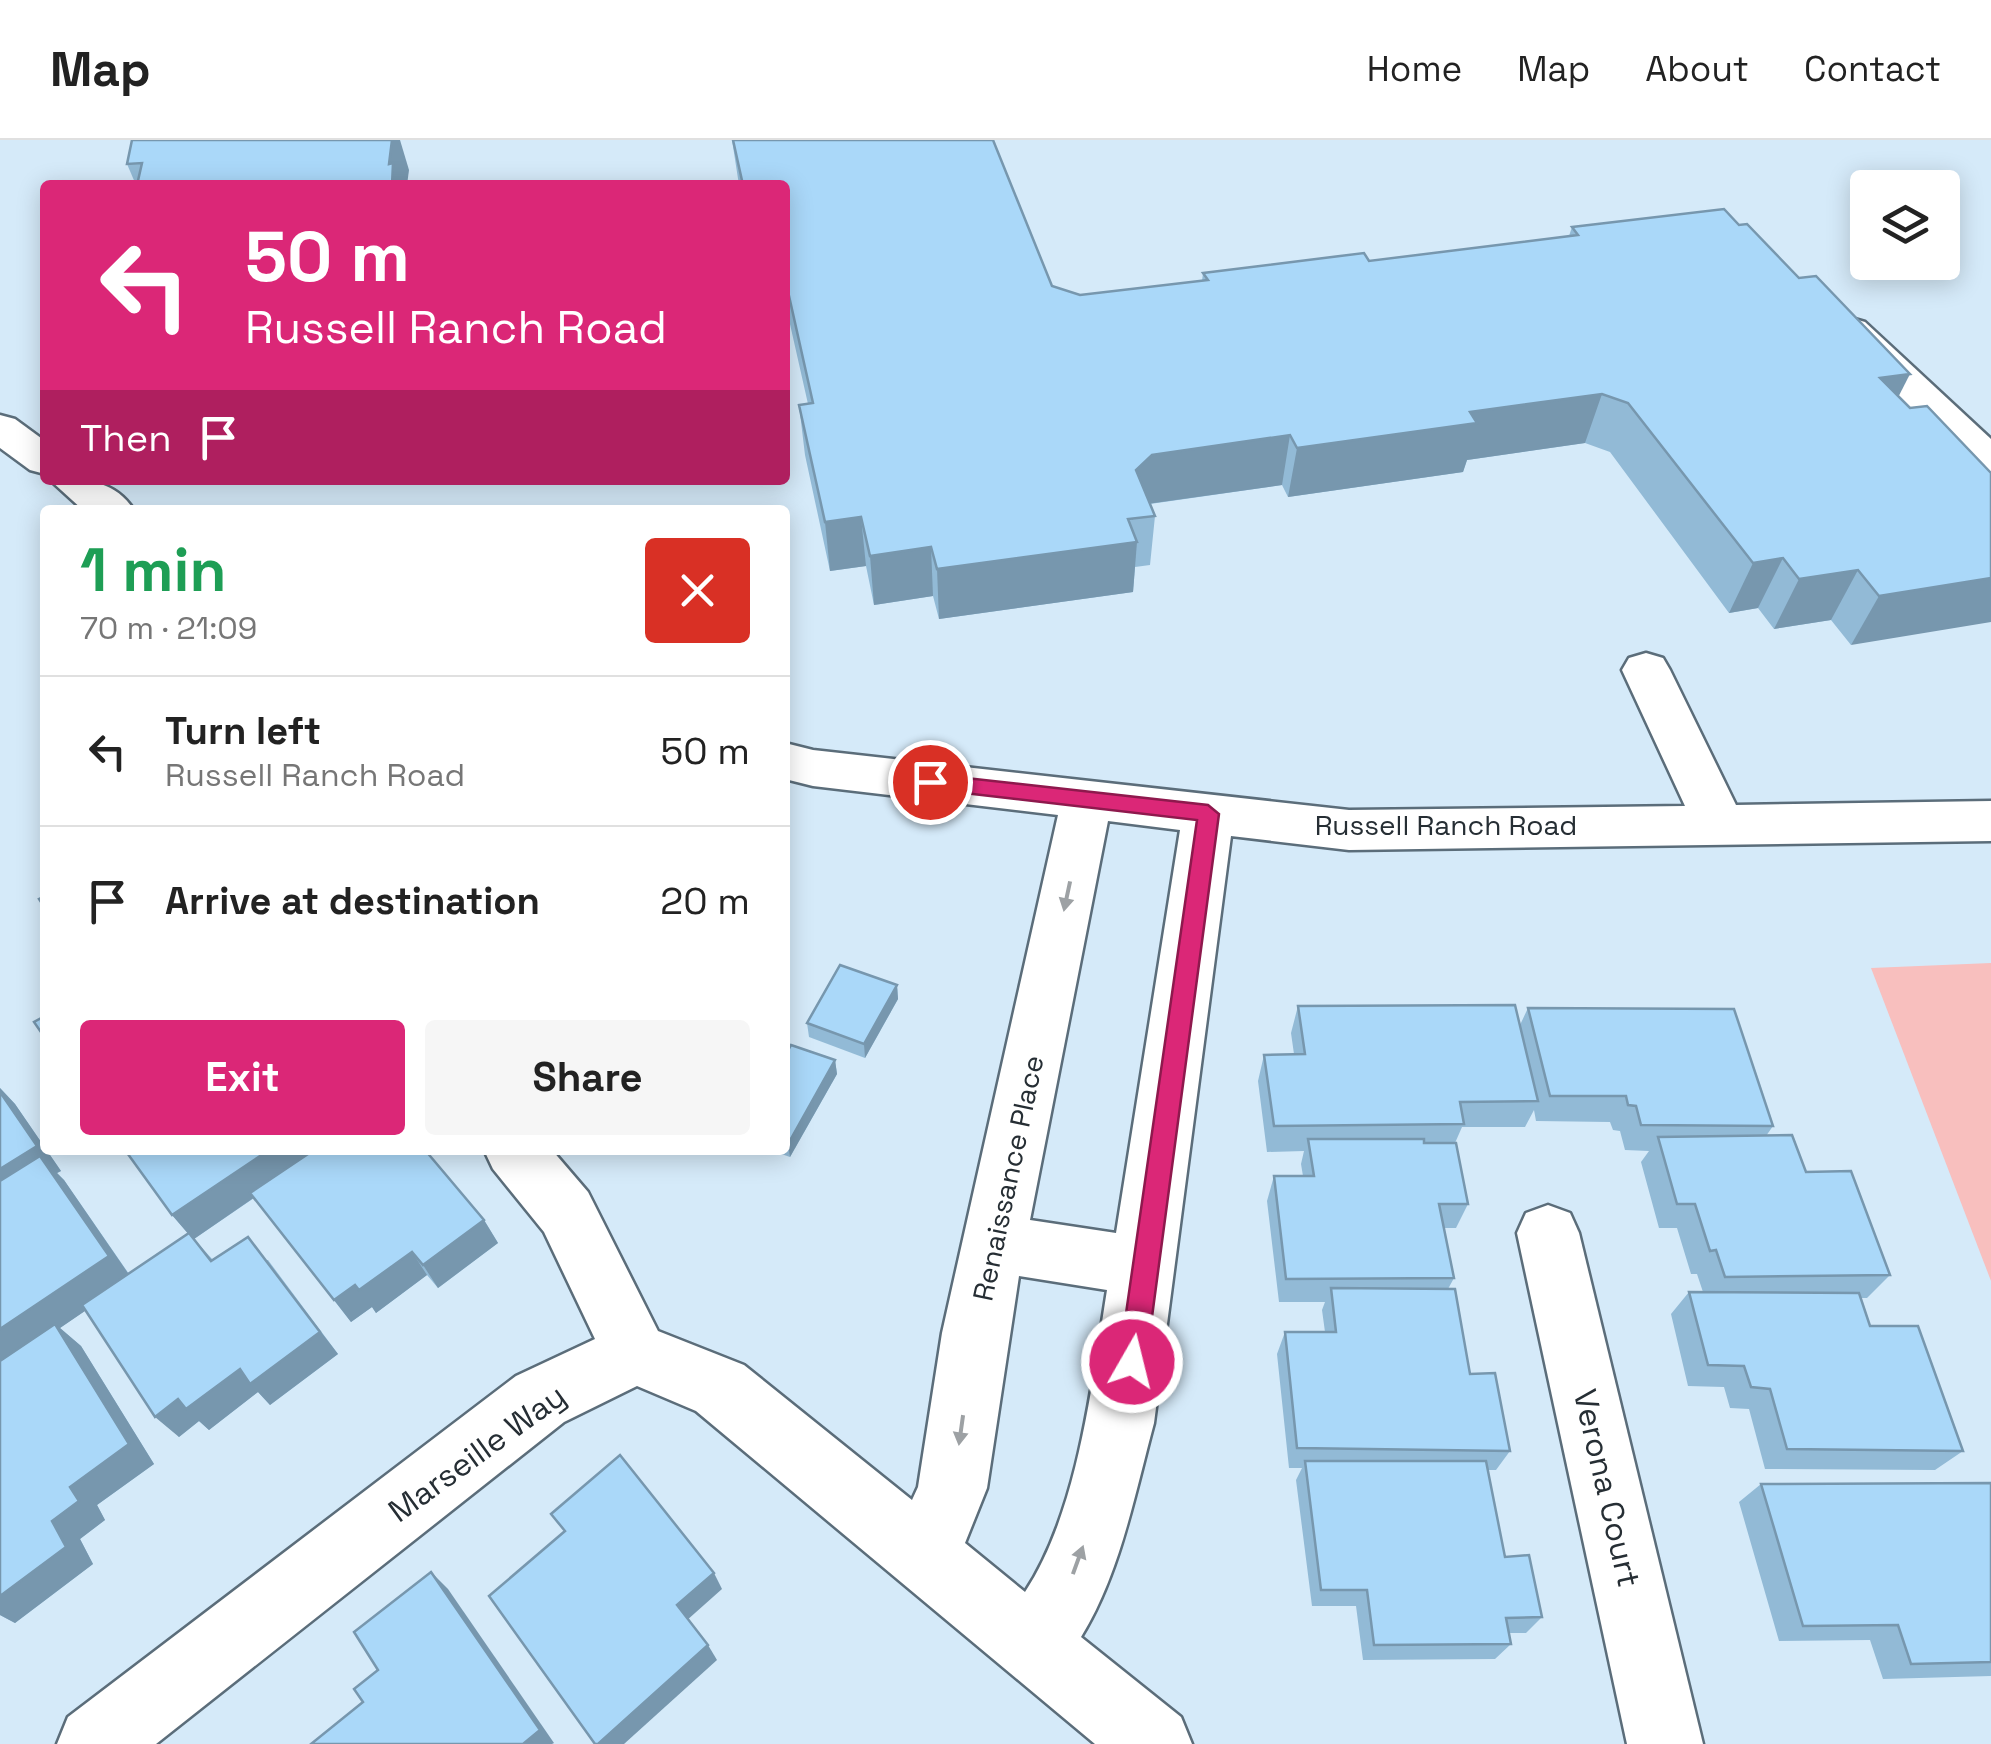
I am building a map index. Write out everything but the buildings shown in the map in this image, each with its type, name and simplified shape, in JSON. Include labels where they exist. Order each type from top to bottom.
[{"type":"street","points":[[1825,306],[1991,462]]},
{"type":"street","points":[[0,428],[40,457]]},
{"type":"street","points":[[78,485],[105,505]]},
{"type":"street","points":[[1646,670],[1719,823]]},
{"type":"street","name":"Russell Ranch Road","points":[[790,761],[813,768],[1349,830],[1991,821]]},
{"type":"street","name":"Renaissance Place","points":[[925,1553],[952,1488],[975,1333],[1086,800]]},
{"type":"street","points":[[1033,1646],[1065,1596],[1120,1423],[1208,814]]},
{"type":"street","points":[[518,1155],[566,1212],[635,1353],[720,1388],[1154,1744]]},
{"type":"street","name":"Verona Court","points":[[1548,1233],[1666,1744]]},
{"type":"street","points":[[994,1244],[1145,1267]]},
{"type":"street","name":"Marseille Way","points":[[95,1744],[540,1399],[635,1353]]},
{"type":"shaded area","points":[[1991,963],[1991,1281],[1871,968]]},
{"type":"route","points":[[930,782],[1208,814],[1132,1362]]}]
